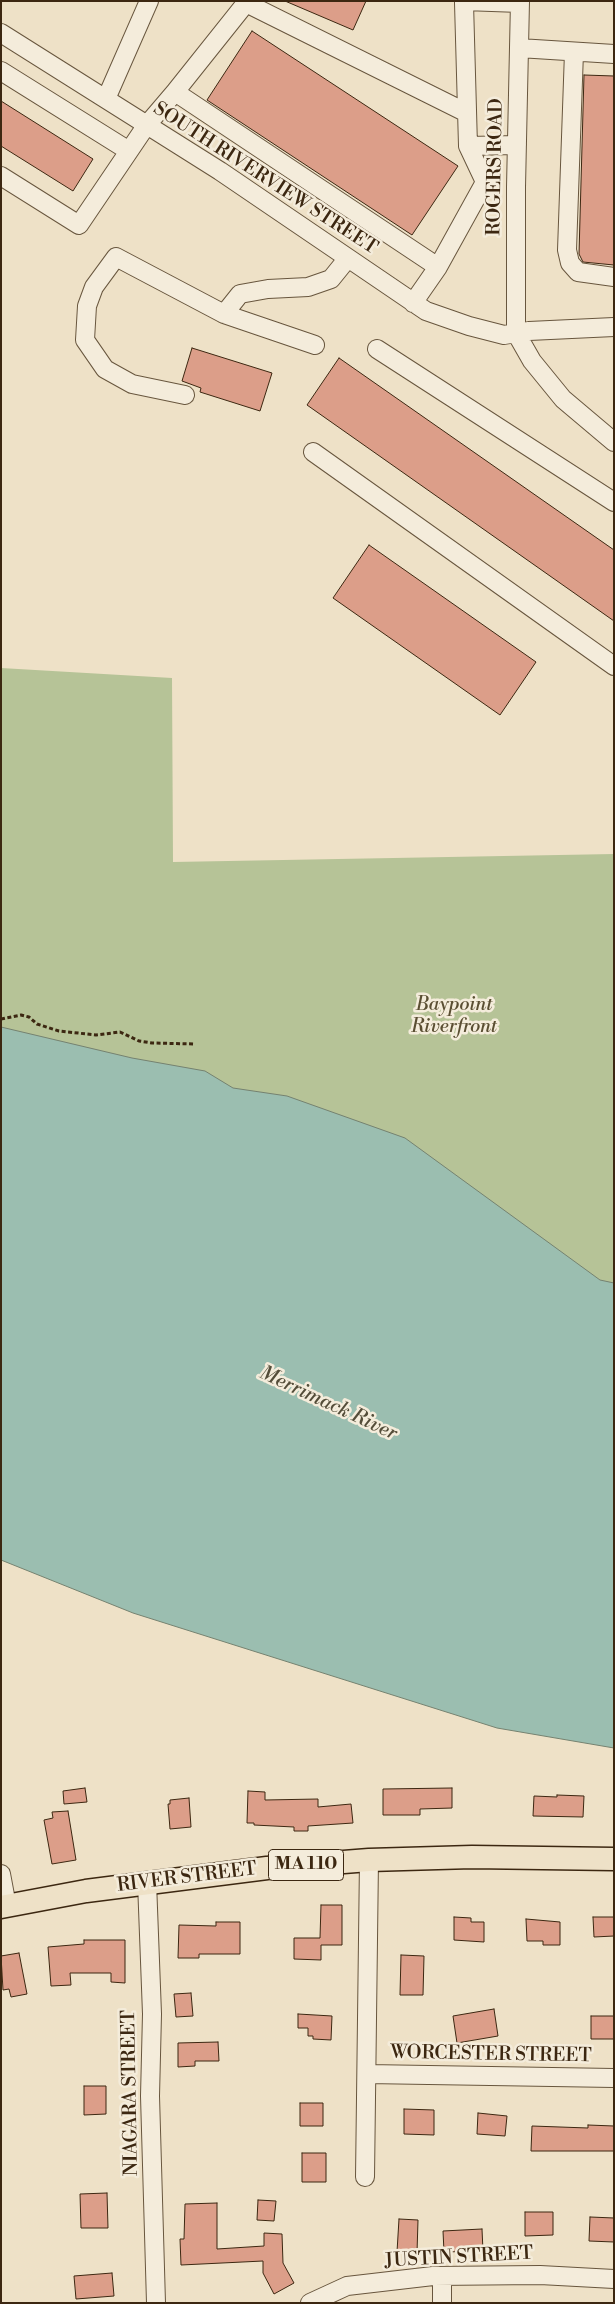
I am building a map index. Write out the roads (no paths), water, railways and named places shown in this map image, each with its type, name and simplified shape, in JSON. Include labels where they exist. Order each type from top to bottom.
[{"type":"main road","name":"RIVER STREET","points":[[4,1906],[147,1882],[267,1868],[370,1860],[472,1857],[614,1859]]},
{"type":"street","points":[[106,99],[149,1]]},
{"type":"street","points":[[413,303],[438,268],[484,182],[468,146],[464,2],[520,2]]},
{"type":"street","name":"ROGERS ROAD","points":[[516,332],[520,2]]},
{"type":"street","points":[[1,176],[79,225],[146,126],[246,3],[467,113]]},
{"type":"street","name":"SOUTH RIVERVIEW STREET","points":[[1,33],[220,171],[426,311],[469,326],[504,335],[516,332],[614,327]]},
{"type":"street","points":[[519,48],[614,54]]},
{"type":"street","points":[[574,52],[567,250],[570,263],[578,272],[614,277]]},
{"type":"street","points":[[1,71],[129,151]]},
{"type":"street","points":[[175,92],[438,268]]},
{"type":"street","points":[[468,146],[517,145]]},
{"type":"street","points":[[186,394],[132,384],[105,369],[85,340],[87,306],[94,287],[116,257],[224,314],[315,344]]},
{"type":"street","points":[[224,314],[240,294],[268,289],[308,287],[331,279],[348,258]]},
{"type":"street","points":[[516,332],[532,361],[563,398],[614,442]]},
{"type":"street","points":[[378,349],[614,502]]},
{"type":"street","points":[[313,452],[614,666]]},
{"type":"street","points":[[365,2177],[370,1860]]},
{"type":"street","points":[[1,1874],[4,1906]]},
{"type":"street","name":"NIAGARA STREET","points":[[147,1882],[151,1995],[150,2096],[156,2303]]},
{"type":"street","name":"WORCESTER STREET","points":[[368,2074],[614,2078]]},
{"type":"street","name":"JUSTIN STREET","points":[[310,2303],[347,2286],[442,2276],[540,2275],[614,2279]]},
{"type":"street","points":[[442,2276],[442,2303]]},
{"type":"water","name":"Merrimack River","points":[[1,1027],[132,1058],[205,1071],[233,1088],[287,1096],[405,1138],[600,1280],[614,1283],[614,1748],[497,1728],[133,1613],[1,1560]]},
{"type":"park label","name":"Baypoint Riverfront","points":[[454,1016]]}]
